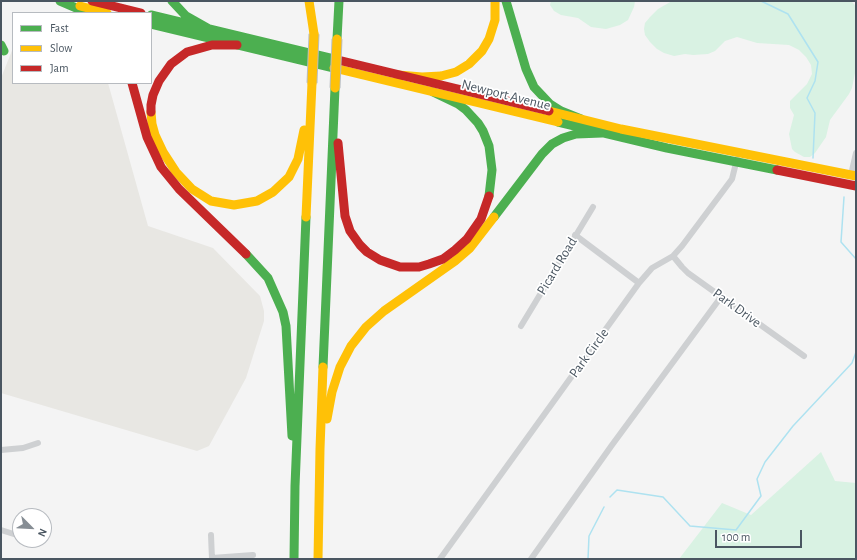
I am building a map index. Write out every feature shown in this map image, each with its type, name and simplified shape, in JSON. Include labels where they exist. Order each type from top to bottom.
[{"type":"main road","points":[[59,1],[86,12]]},
{"type":"main road","points":[[59,1],[103,12]]},
{"type":"main road","points":[[92,1],[137,12]]},
{"type":"main road","points":[[172,1],[186,16],[209,30]]},
{"type":"main road","points":[[309,1],[314,34]]},
{"type":"main road","points":[[294,559],[296,472],[315,1]]},
{"type":"main road","points":[[318,559],[320,457],[339,1]]},
{"type":"main road","points":[[338,18],[342,1]]},
{"type":"main road","points":[[398,75],[422,77],[441,76],[456,72],[469,64],[479,55],[489,39],[495,20],[495,1]]},
{"type":"main road","points":[[506,1],[526,69],[534,87],[550,104],[567,114],[581,119]]},
{"type":"main road","name":"Newport Avenue","points":[[152,15],[636,132],[854,176]]},
{"type":"main road","name":"Newport Avenue","points":[[152,24],[602,133],[707,157],[856,186]]},
{"type":"main road","points":[[237,45],[207,46],[192,50],[183,55],[167,68],[161,76],[155,90],[151,109],[152,124],[155,135],[162,152],[172,168],[192,189],[211,201],[234,205],[257,201],[273,192],[289,177],[296,163],[311,106]]},
{"type":"main road","points":[[132,84],[147,136],[154,156],[161,167],[179,189],[254,260],[268,278],[279,299],[285,319],[288,342],[290,420],[296,472]]},
{"type":"main road","points":[[334,108],[339,148],[343,207],[350,231],[363,248],[380,260],[400,267],[420,267],[434,263],[447,256],[470,236],[485,210],[492,182],[490,151],[481,127],[462,107],[433,92]]},
{"type":"main road","points":[[320,457],[330,401],[336,379],[348,351],[362,331],[384,311],[455,261],[470,248],[542,154],[552,144],[563,138],[576,134],[602,133]]},
{"type":"street","name":"Park Circle","points":[[440,559],[639,283],[652,268],[673,256],[682,246],[729,183],[734,173],[738,152]]},
{"type":"street","points":[[854,176],[856,152]]},
{"type":"street","name":"Picard Road","points":[[521,326],[593,207]]},
{"type":"street","points":[[575,235],[639,283]]},
{"type":"street","name":"Park Drive","points":[[673,256],[688,273],[804,356]]},
{"type":"street","points":[[531,559],[612,445],[721,297]]},
{"type":"street","points":[[1,450],[23,448],[38,443]]},
{"type":"street","points":[[1,530],[12,533]]},
{"type":"street","points":[[211,535],[212,559],[253,555]]},
{"type":"shaded area","points":[[12,50],[12,84],[108,84],[148,226],[213,248],[260,296],[264,311],[264,321],[246,378],[209,446],[197,451],[1,393],[1,78]]},
{"type":"green space","points":[[551,1],[635,1],[628,20],[620,25],[606,29],[591,27],[578,18],[561,15],[554,11],[550,5]]},
{"type":"green space","points":[[672,1],[851,1],[855,5],[856,68],[852,88],[830,120],[826,137],[815,153],[810,157],[804,157],[795,152],[792,149],[789,134],[794,115],[790,108],[790,101],[807,84],[812,74],[811,65],[806,57],[799,50],[789,45],[757,43],[737,37],[725,41],[715,51],[708,54],[685,54],[674,56],[664,53],[650,42],[645,35],[644,29],[645,23],[658,9]]},
{"type":"green space","points":[[821,452],[835,481],[856,483],[856,559],[679,559],[722,503],[751,515]]},
{"type":"waterway","points":[[761,1],[788,14],[818,62],[815,81],[807,98],[815,113],[813,158]]},
{"type":"waterway","points":[[844,197],[841,242],[856,259]]},
{"type":"waterway","points":[[610,497],[617,490],[663,497],[690,526],[736,530],[761,496],[757,479],[765,462],[793,426],[852,363],[856,352]]},
{"type":"waterway","points":[[588,559],[589,536],[604,507]]},
{"type":"traffic: fast","points":[[60,1],[86,12]]},
{"type":"traffic: fast","points":[[172,1],[186,16],[209,29]]},
{"type":"traffic: fast","points":[[337,39],[339,1]]},
{"type":"traffic: fast","points":[[506,1],[526,69],[534,87],[550,104],[561,111],[581,119]]},
{"type":"traffic: fast","points":[[152,15],[338,60]]},
{"type":"traffic: fast","points":[[152,24],[334,68]]},
{"type":"traffic: fast","points":[[1,45],[4,51]]},
{"type":"traffic: fast","points":[[323,367],[335,88]]},
{"type":"traffic: fast","points":[[433,92],[458,104],[466,110],[483,131],[489,146],[492,170],[489,196]]},
{"type":"traffic: fast","points":[[558,122],[667,148],[777,170]]},
{"type":"traffic: fast","points":[[494,217],[542,154],[552,144],[563,138],[576,134],[602,133]]},
{"type":"traffic: fast","points":[[294,559],[295,486],[306,217]]},
{"type":"traffic: fast","points":[[246,254],[268,278],[283,312],[286,326],[292,436]]},
{"type":"traffic: slow","points":[[309,1],[314,34]]},
{"type":"traffic: slow","points":[[398,75],[422,77],[441,76],[456,72],[469,64],[482,51],[489,39],[495,20],[495,1]]},
{"type":"traffic: slow","points":[[80,6],[103,12]]},
{"type":"traffic: slow","points":[[312,83],[314,34]]},
{"type":"traffic: slow","points":[[335,88],[337,39]]},
{"type":"traffic: slow","points":[[334,68],[558,122]]},
{"type":"traffic: slow","points":[[306,217],[312,83]]},
{"type":"traffic: slow","points":[[549,111],[621,129],[856,176]]},
{"type":"traffic: slow","points":[[151,112],[155,135],[163,152],[176,172],[192,189],[211,201],[234,205],[257,201],[273,192],[289,177],[298,159],[304,130]]},
{"type":"traffic: slow","points":[[327,419],[332,392],[340,367],[351,346],[366,327],[384,311],[455,261],[470,248],[494,217]]},
{"type":"traffic: slow","points":[[318,559],[323,367]]},
{"type":"traffic: jam","points":[[92,1],[137,12]]},
{"type":"traffic: jam","points":[[151,112],[153,95],[159,81],[171,64],[187,52],[212,45],[237,45]]},
{"type":"traffic: jam","points":[[338,60],[549,111]]},
{"type":"traffic: jam","points":[[132,84],[147,137],[161,167],[179,189],[246,254]]},
{"type":"traffic: jam","points":[[338,143],[345,216],[350,231],[367,252],[380,260],[400,267],[419,267],[443,259],[467,239],[481,219],[489,196]]},
{"type":"traffic: jam","points":[[777,170],[856,186]]}]
